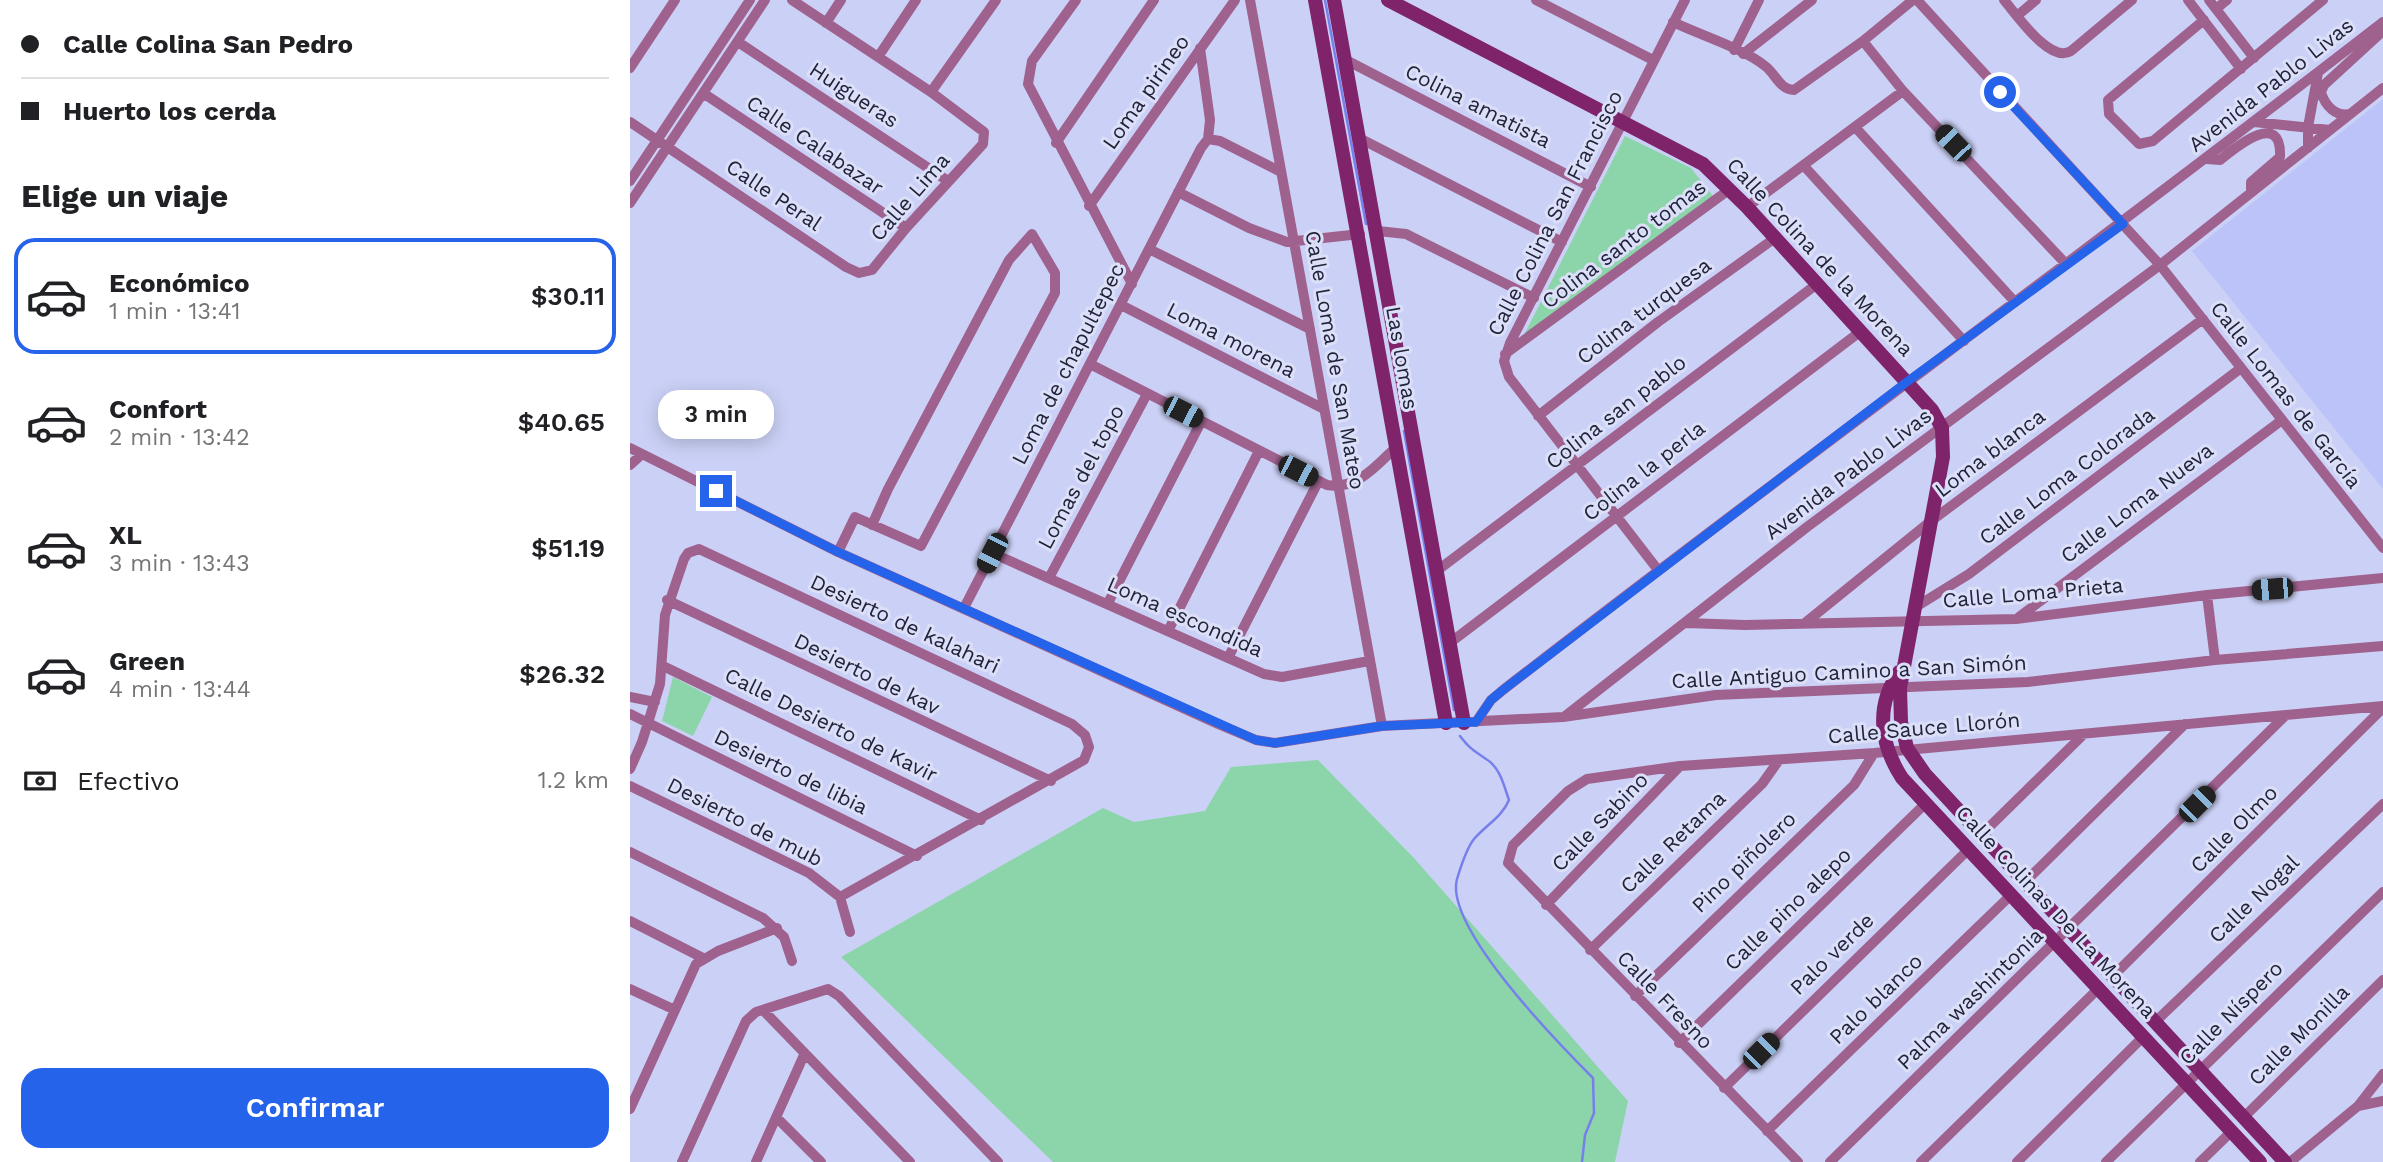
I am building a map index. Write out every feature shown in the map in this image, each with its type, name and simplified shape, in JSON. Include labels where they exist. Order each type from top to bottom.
[{"type":"street","points":[[630,68],[675,0]]},
{"type":"street","points":[[630,181],[750,0]]},
{"type":"street","points":[[630,203],[765,0]]},
{"type":"street","points":[[792,0],[931,92],[996,0]]},
{"type":"street","points":[[826,23],[841,0]]},
{"type":"street","points":[[878,57],[916,0]]},
{"type":"street","points":[[1076,0],[1029,68],[1028,84],[1056,143],[1132,284]]},
{"type":"street","points":[[1056,143],[1154,0]]},
{"type":"street","name":"Loma pirineo","points":[[1089,206],[1235,0]]},
{"type":"street","name":"Calle Loma de San Mateo","points":[[1250,0],[1382,726]]},
{"type":"street","name":"Las lomas","points":[[1315,0],[1360,234],[1446,723]]},
{"type":"street","name":"Las lomas","points":[[1334,0],[1451,642],[1470,722]]},
{"type":"street","name":"Calle Colina de la Morena","points":[[1388,0],[1703,164],[1730,189],[1908,381],[1933,410],[1941,428]]},
{"type":"street","points":[[1536,0],[1653,60]]},
{"type":"street","points":[[1738,52],[1759,0]]},
{"type":"street","points":[[1738,52],[1812,0]]},
{"type":"street","points":[[1674,22],[1763,64],[1785,89],[1794,90],[1915,0]]},
{"type":"street","name":"Calle Lomas de García","points":[[1915,0],[2160,265],[2383,548]]},
{"type":"street","points":[[2004,0],[2050,51],[2066,54],[2132,0]]},
{"type":"street","points":[[2018,15],[2036,0]]},
{"type":"street","points":[[2188,0],[2241,68]]},
{"type":"street","points":[[2227,0],[2213,4],[2254,58]]},
{"type":"street","points":[[2204,20],[2113,95],[2107,104],[2109,114],[2134,141],[2148,144],[2323,0]]},
{"type":"street","name":"Calle Colina San Francisco","points":[[1658,570],[1538,416],[1505,369],[1506,354],[1683,1]]},
{"type":"street","name":"Avenida Pablo Livas","points":[[1470,722],[1503,690],[1658,570],[1908,381],[2150,204],[2383,22]]},
{"type":"street","points":[[2351,114],[2336,113],[2326,103],[2321,92],[2324,85],[2383,31]]},
{"type":"street","points":[[1863,41],[1903,90],[2066,264]]},
{"type":"street","name":"Huigueras","points":[[737,42],[948,181]]},
{"type":"street","points":[[1200,48],[1210,120],[1208,139],[1220,141],[1281,172]]},
{"type":"street","name":"Colina amatista","points":[[1346,60],[1591,187]]},
{"type":"street","points":[[2308,148],[2308,127],[2318,73]]},
{"type":"street","points":[[2251,193],[2383,88]]},
{"type":"street","points":[[1747,207],[1903,90]]},
{"type":"street","name":"Calle Lima","points":[[859,273],[872,270],[878,264],[905,228],[983,144],[985,138],[980,127],[931,92]]},
{"type":"street","name":"Calle Calabazar","points":[[703,93],[905,228]]},
{"type":"street","name":"Calle Peral","points":[[630,122],[846,267],[859,273]]},
{"type":"street","points":[[2254,122],[2330,130]]},
{"type":"street","points":[[1855,127],[2015,302]]},
{"type":"street","points":[[2207,159],[2220,160],[2251,135],[2259,133],[2273,137],[2280,145],[2280,157],[2251,182],[2251,193]]},
{"type":"street","name":"Loma de chapultepec","points":[[964,608],[1200,148],[1208,139]]},
{"type":"street","points":[[1361,139],[1562,242]]},
{"type":"street","points":[[1804,166],[1964,341]]},
{"type":"street","name":"Colina santo tomas","points":[[1506,354],[1730,189]]},
{"type":"street","points":[[1178,192],[1265,235],[1295,242],[1360,234]]},
{"type":"street","name":"Avenida Pablo Livas","points":[[1563,717],[1807,527],[2160,265],[2251,193]]},
{"type":"street","points":[[1378,231],[1406,234],[1534,298]]},
{"type":"street","points":[[838,552],[855,517],[872,525],[921,546],[1055,293],[1055,272],[1032,234],[1009,260],[888,489],[872,525]]},
{"type":"street","name":"Colina turquesa","points":[[1538,416],[1658,322],[1775,238]]},
{"type":"street","points":[[1149,249],[1310,329]]},
{"type":"street","name":"Colina san pablo","points":[[1438,570],[1817,284]]},
{"type":"street","name":"Loma morena","points":[[1121,305],[1324,409]]},
{"type":"street","name":"Loma blanca","points":[[1804,623],[1931,521],[2203,319]]},
{"type":"street","name":"Colina la perla","points":[[1451,642],[1861,331]]},
{"type":"street","points":[[1090,365],[1318,481],[1338,487],[1354,484],[1396,447]]},
{"type":"street","name":"Calle Loma Colorada","points":[[1912,615],[2241,368]]},
{"type":"street","name":"Lomas del topo","points":[[1049,578],[1147,394]]},
{"type":"street","name":"Calle Loma Nueva","points":[[2016,619],[2282,420]]},
{"type":"street","points":[[1108,603],[1201,422]]},
{"type":"street","name":"Calle Colinas De La Morena","points":[[1941,428],[1943,457],[1901,668],[1883,716],[1881,752],[1902,778],[2260,1162]]},
{"type":"street","name":"Calle Antiguo Camino a San Simón","points":[[630,448],[891,577],[1265,743],[1382,726],[1563,717],[1716,695],[2028,682],[2215,660],[2383,646]]},
{"type":"street","points":[[1168,631],[1259,451]]},
{"type":"street","points":[[630,465],[642,454]]},
{"type":"street","points":[[1228,658],[1318,481]]},
{"type":"street","name":"Desierto de kalahari","points":[[667,600],[688,553],[705,550],[1072,724],[1085,735],[1088,754],[1051,781]]},
{"type":"street","name":"Loma escondida","points":[[992,553],[1264,674],[1282,677],[1369,661]]},
{"type":"street","name":"Calle Loma Prieta","points":[[1686,623],[1804,623],[1912,615],[2016,619],[2207,595],[2383,578]]},
{"type":"street","points":[[2207,595],[2215,660]]},
{"type":"street","points":[[630,769],[649,722],[663,666],[667,600]]},
{"type":"street","name":"Desierto de kav","points":[[667,600],[1051,781]]},
{"type":"street","name":"Calle Desierto de Kavir","points":[[663,666],[981,820]]},
{"type":"street","name":"Calle Colinas De La Morena","points":[[1894,688],[1907,748],[1925,774],[2199,1073],[2288,1162]]},
{"type":"street","points":[[630,697],[655,702]]},
{"type":"street","name":"Calle Sauce Llorón","points":[[1508,863],[1513,845],[1577,784],[1587,779],[1680,766],[1881,752],[2383,707]]},
{"type":"street","name":"Calle Olmo","points":[[2112,977],[2383,707]]},
{"type":"street","name":"Desierto de libia","points":[[630,714],[917,856]]},
{"type":"street","name":"Palma washintonia","points":[[1830,1162],[2286,715]]},
{"type":"street","points":[[2025,882],[2185,724]]},
{"type":"street","points":[[1982,834],[2084,734]]},
{"type":"street","name":"Pino piñolero","points":[[1635,996],[1854,785],[1881,752]]},
{"type":"street","name":"Calle Retama","points":[[1590,950],[1762,784],[1779,760]]},
{"type":"street","name":"Calle Sabino","points":[[1546,905],[1680,766]]},
{"type":"street","points":[[850,932],[840,897],[1051,781]]},
{"type":"street","name":"Desierto de mub","points":[[630,786],[809,873],[840,897]]},
{"type":"street","name":"Calle pino alepo","points":[[1679,1043],[1926,803]]},
{"type":"street","name":"Calle Nogal","points":[[2154,1023],[2383,804]]},
{"type":"street","name":"Palo verde","points":[[1724,1088],[1969,849]]},
{"type":"street","points":[[630,852],[777,928],[784,937],[792,961]]},
{"type":"street","name":"Calle Fresno","points":[[1508,863],[1679,1043],[1798,1162]]},
{"type":"street","name":"Calle Níspero","points":[[2106,1162],[2383,892]]},
{"type":"street","name":"Palo blanco","points":[[1767,1131],[2012,894]]},
{"type":"street","points":[[630,921],[703,958]]},
{"type":"street","points":[[630,1109],[691,972],[703,958],[777,928]]},
{"type":"street","name":"Calle Monilla","points":[[2243,1118],[2383,980]]},
{"type":"street","points":[[1921,1162],[2099,988]]},
{"type":"street","points":[[630,989],[675,1010]]},
{"type":"street","points":[[682,1162],[746,1021],[763,1010],[822,990],[834,992],[998,1162]]},
{"type":"street","points":[[763,1010],[910,1162]]},
{"type":"street","points":[[2017,1162],[2143,1037]]},
{"type":"street","points":[[755,1162],[804,1055]]},
{"type":"street","points":[[2288,1162],[2358,1106],[2383,1074]]},
{"type":"street","points":[[2358,1106],[2383,1101]]},
{"type":"street","points":[[776,1117],[821,1162]]},
{"type":"street","points":[[2200,1162],[2231,1132]]},
{"type":"shaded area","points":[[2383,99],[2383,489],[2192,251]]},
{"type":"green space","points":[[1625,136],[1691,168],[1713,196],[1523,337]]},
{"type":"green space","points":[[673,677],[712,697],[693,736],[662,721]]},
{"type":"green space","points":[[1318,760],[1413,857],[1628,1101],[1615,1162],[1053,1162],[841,957],[1103,808],[1134,822],[1205,811],[1231,767]]},
{"type":"waterway","points":[[1325,0],[1366,224]]},
{"type":"waterway","points":[[1404,431],[1454,710]]},
{"type":"waterway","points":[[1460,736],[1495,767],[1509,800],[1469,848],[1457,879],[1458,900],[1468,926],[1507,984],[1593,1078],[1594,1113],[1585,1135],[1582,1162]]},
{"type":"route","points":[[716,491],[891,577],[1265,743],[1382,726],[1476,722],[1491,700],[1658,570],[1908,381],[2123,224],[2000,92]]}]
